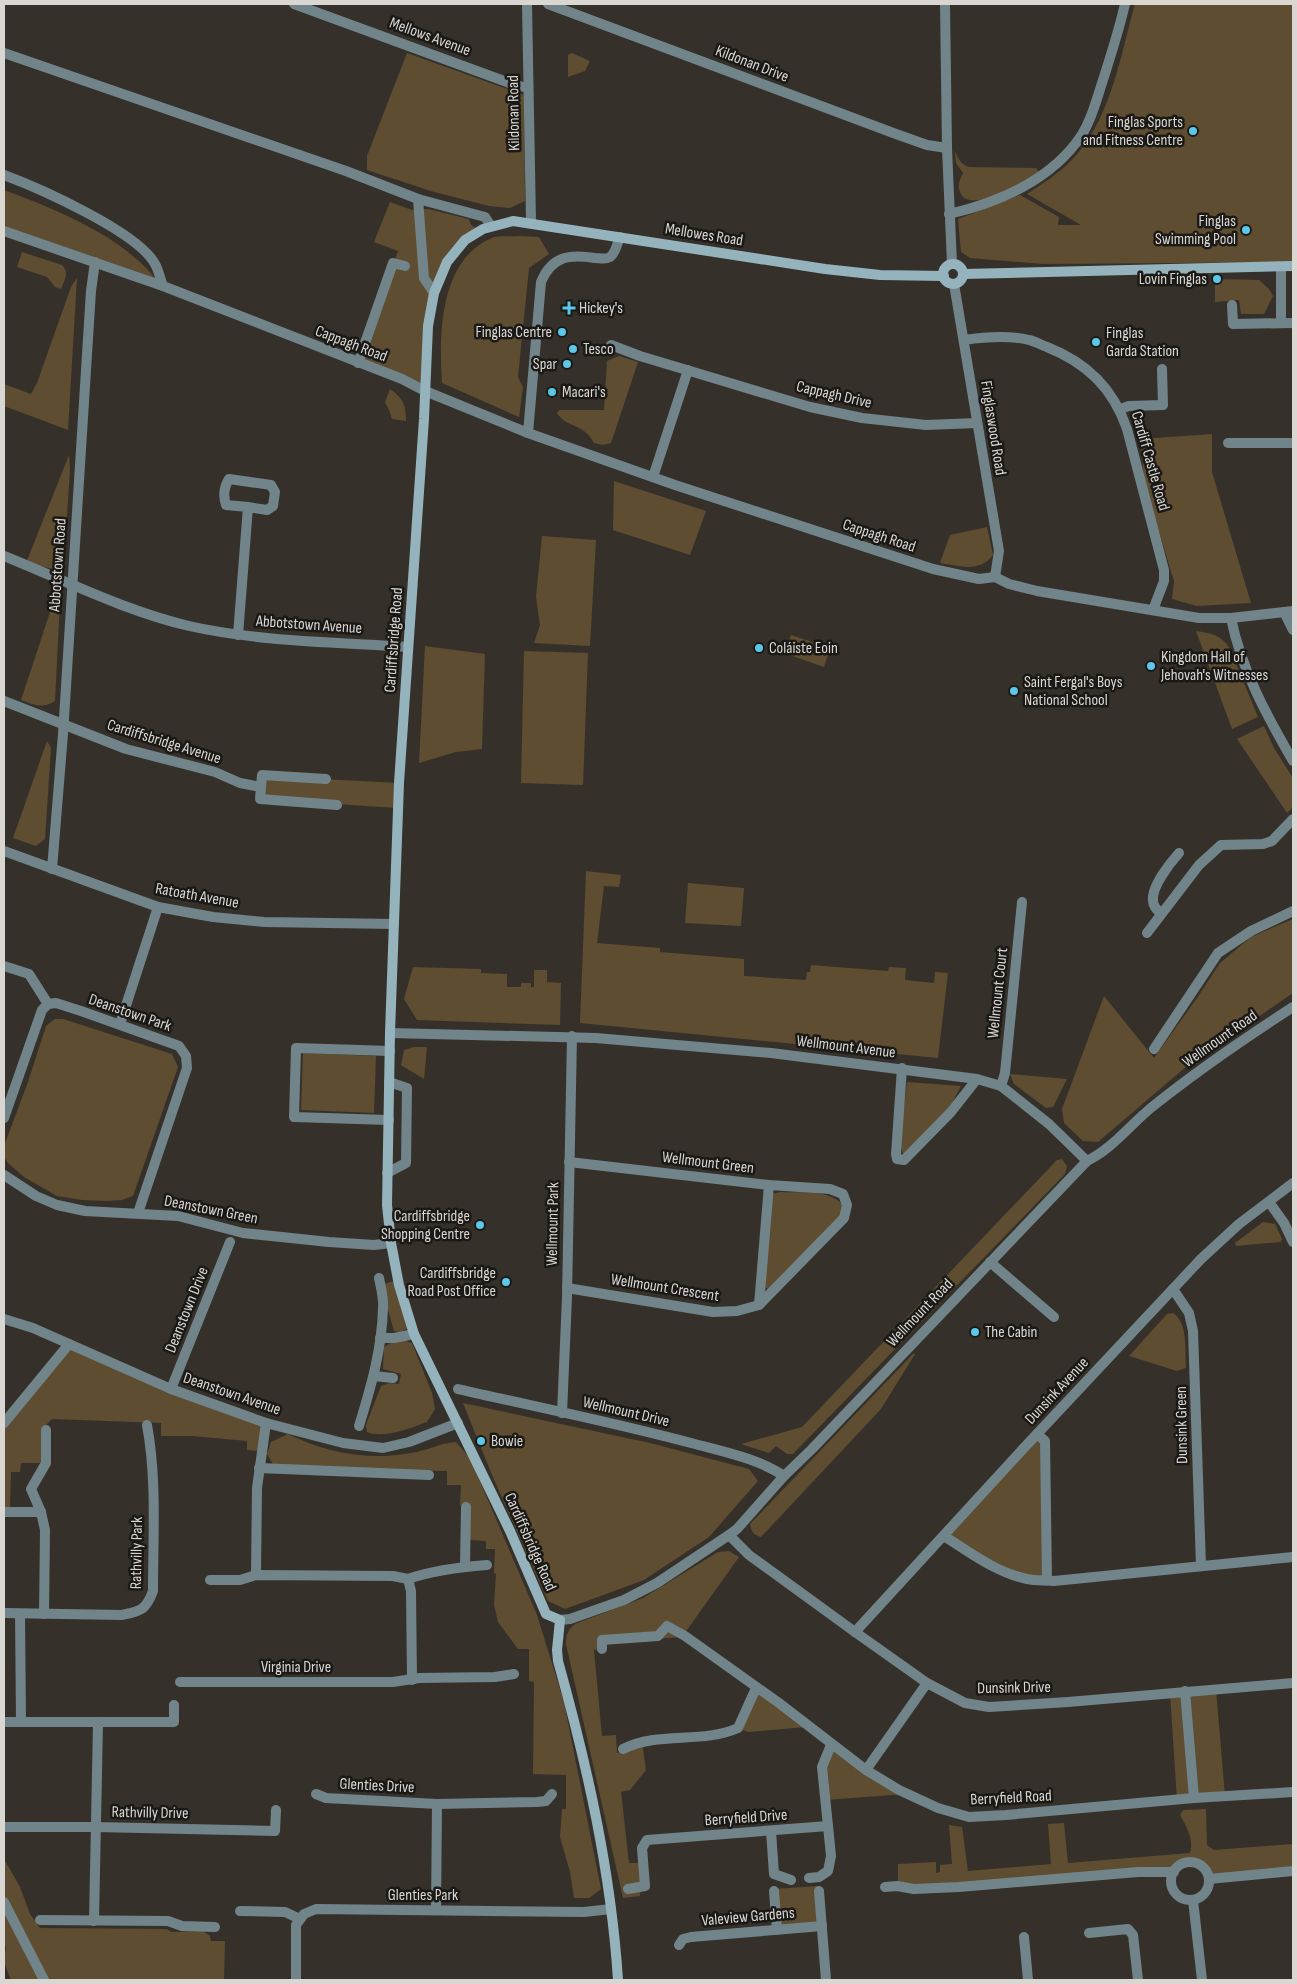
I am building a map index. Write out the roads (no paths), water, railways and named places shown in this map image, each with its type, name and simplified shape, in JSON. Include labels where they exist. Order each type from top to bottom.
[{"type":"main road","name":"Mellowes Road","points":[[465,240],[491,226],[513,221],[531,222],[824,269],[880,275],[944,276]]},
{"type":"main road","name":"Cardiffsbridge Road","points":[[465,240],[447,262],[434,293],[428,326],[399,783],[390,1033],[387,1205],[391,1244],[399,1285],[414,1334],[510,1532],[546,1614],[560,1620]]},
{"type":"main road","points":[[952,264],[960,266],[963,274],[962,280],[954,284],[946,281],[944,276],[946,267],[952,264]]},
{"type":"main road","points":[[963,274],[1293,266]]},
{"type":"main road","points":[[560,1620],[557,1650],[558,1661],[576,1725],[603,1852],[618,1980]]},
{"type":"street","name":"Mellows Avenue","points":[[294,4],[515,85],[528,88]]},
{"type":"street","name":"Kildonan Road","points":[[527,4],[531,222]]},
{"type":"street","name":"Kildonan Drive","points":[[548,4],[896,134],[927,145],[947,148]]},
{"type":"street","points":[[945,4],[947,148],[952,264]]},
{"type":"street","points":[[949,214],[966,210],[1019,190],[1054,166],[1077,143],[1098,97],[1125,4]]},
{"type":"street","points":[[4,53],[346,171],[418,199],[485,217],[491,226]]},
{"type":"street","points":[[4,175],[105,222],[138,245],[155,263],[163,286]]},
{"type":"street","points":[[418,199],[424,278],[434,293]]},
{"type":"street","name":"Cappagh Road","points":[[4,231],[163,286],[402,379],[425,391],[528,432],[653,477],[938,570],[979,579],[995,578],[1009,584],[1037,591],[1199,618],[1231,618],[1289,612]]},
{"type":"street","points":[[528,432],[541,282],[546,269],[562,258],[574,255],[605,259],[610,257],[615,253],[620,237]]},
{"type":"street","name":"Abbotstown Road","points":[[52,869],[91,291],[96,262]]},
{"type":"street","points":[[358,362],[393,263],[404,266]]},
{"type":"street","points":[[1281,267],[1281,323]]},
{"type":"street","name":"Finglaswood Road","points":[[954,284],[999,551],[995,578]]},
{"type":"street","points":[[1232,305],[1233,324],[1293,323]]},
{"type":"street","name":"Cardiff Castle Road","points":[[964,340],[989,337],[1029,340],[1057,351],[1086,367],[1106,388],[1120,408],[1127,429],[1164,570],[1164,581],[1153,610]]},
{"type":"street","name":"Cappagh Drive","points":[[611,345],[810,407],[862,418],[926,425],[977,423]]},
{"type":"street","points":[[1120,408],[1163,405],[1162,369]]},
{"type":"street","points":[[653,477],[688,370]]},
{"type":"street","points":[[1228,443],[1293,443]]},
{"type":"street","points":[[229,480],[271,485],[276,492],[273,506],[267,510],[248,508],[226,505],[224,499],[226,485],[229,480]]},
{"type":"street","name":"Abbotstown Avenue","points":[[238,635],[248,508]]},
{"type":"street","name":"Abbotstown Avenue","points":[[4,556],[147,614],[188,626],[238,635],[408,647]]},
{"type":"street","points":[[1289,612],[1293,630]]},
{"type":"street","points":[[1231,618],[1234,633],[1252,682],[1273,726],[1293,761]]},
{"type":"street","name":"Cardiffsbridge Avenue","points":[[4,701],[126,749],[215,772],[240,783],[261,786]]},
{"type":"street","points":[[326,779],[262,775],[260,799],[336,804]]},
{"type":"street","points":[[1147,933],[1199,865],[1221,845],[1263,844],[1272,841],[1293,819]]},
{"type":"street","name":"Ratoath Avenue","points":[[4,851],[158,907],[213,917],[264,922],[394,924]]},
{"type":"street","points":[[1161,914],[1154,906],[1152,898],[1167,866],[1179,853]]},
{"type":"street","name":"Wellmount Court","points":[[1000,1086],[1005,1073],[1022,902]]},
{"type":"street","points":[[120,1024],[158,907]]},
{"type":"street","points":[[1154,1049],[1218,953],[1251,932],[1293,911]]},
{"type":"street","points":[[4,966],[29,974],[48,1004],[42,1010],[4,1118]]},
{"type":"street","name":"Deanstown Park","points":[[48,1004],[56,1003],[120,1024],[178,1046],[186,1056],[186,1068],[138,1213]]},
{"type":"street","name":"Wellmount Road","points":[[560,1620],[570,1620],[624,1600],[657,1582],[737,1529],[784,1476],[1087,1161],[1100,1155],[1151,1108],[1222,1053],[1293,1007]]},
{"type":"street","name":"Wellmount Avenue","points":[[390,1033],[572,1036],[771,1053],[902,1068],[977,1079],[1000,1086],[1049,1124],[1087,1161]]},
{"type":"street","name":"Wellmount Park","points":[[562,1413],[567,1288],[572,1036]]},
{"type":"street","points":[[389,1120],[294,1117],[296,1048],[390,1051]]},
{"type":"street","points":[[902,1068],[896,1154],[897,1158],[904,1160],[951,1112],[977,1079]]},
{"type":"street","points":[[387,1174],[406,1164],[406,1088],[389,1082]]},
{"type":"street","name":"Wellmount Green","points":[[569,1162],[769,1185],[830,1189],[843,1194],[847,1206],[844,1218],[759,1305]]},
{"type":"street","name":"Deanstown Green","points":[[4,1175],[36,1196],[57,1205],[85,1211],[178,1216],[243,1233],[329,1242],[374,1245],[391,1244]]},
{"type":"street","name":"Dunsink Avenue","points":[[855,1632],[1201,1259],[1239,1224],[1293,1183]]},
{"type":"street","points":[[759,1305],[769,1185]]},
{"type":"street","points":[[1269,1202],[1284,1223],[1293,1242]]},
{"type":"street","name":"Deanstown Drive","points":[[171,1389],[230,1242]]},
{"type":"street","points":[[990,1262],[1054,1317]]},
{"type":"street","points":[[359,1426],[374,1376],[380,1338],[384,1307],[379,1278]]},
{"type":"street","name":"Wellmount Crescent","points":[[567,1288],[713,1312],[737,1311],[759,1305]]},
{"type":"street","name":"Dunsink Green","points":[[1173,1290],[1188,1312],[1193,1331],[1201,1566]]},
{"type":"street","name":"Deanstown Avenue","points":[[4,1319],[33,1328],[171,1389],[266,1423],[343,1444],[383,1448],[409,1442],[458,1423]]},
{"type":"street","points":[[380,1338],[394,1338],[414,1334]]},
{"type":"street","points":[[4,1423],[68,1344]]},
{"type":"street","points":[[374,1376],[393,1378]]},
{"type":"street","name":"Wellmount Drive","points":[[458,1389],[659,1434],[727,1453],[776,1470],[784,1476]]},
{"type":"street","points":[[256,1575],[255,1508],[266,1423]]},
{"type":"street","name":"Rathvilly Park","points":[[4,1613],[122,1614],[138,1612],[148,1605],[153,1592],[153,1513],[152,1449],[147,1425]]},
{"type":"street","points":[[44,1614],[45,1530],[41,1512],[31,1489],[46,1463],[46,1430]]},
{"type":"street","points":[[1037,1434],[1045,1441],[1047,1580]]},
{"type":"street","points":[[259,1468],[429,1474]]},
{"type":"street","points":[[465,1566],[466,1508]]},
{"type":"street","points":[[4,1512],[41,1512]]},
{"type":"street","name":"Dunsink Drive","points":[[729,1535],[749,1555],[855,1632],[927,1683],[966,1704],[989,1707],[1068,1702],[1293,1683]]},
{"type":"street","points":[[944,1536],[998,1568],[1026,1579],[1047,1580],[1293,1557]]},
{"type":"street","points":[[210,1580],[240,1580],[256,1575],[393,1576],[408,1579],[429,1572],[465,1566],[487,1565]]},
{"type":"street","points":[[408,1579],[411,1590],[412,1680]]},
{"type":"street","points":[[20,1614],[21,1722]]},
{"type":"street","name":"Berryfield Road","points":[[602,1649],[602,1640],[658,1636],[667,1626],[685,1636],[779,1704],[866,1770],[899,1790],[930,1805],[969,1817],[1006,1816],[1194,1798],[1293,1792]]},
{"type":"street","name":"Virginia Drive","points":[[180,1682],[393,1682],[495,1677],[514,1674]]},
{"type":"street","points":[[866,1770],[927,1683]]},
{"type":"street","points":[[623,1749],[642,1742],[724,1734],[738,1728],[756,1688]]},
{"type":"street","points":[[1185,1691],[1194,1798]]},
{"type":"street","points":[[4,1722],[174,1722],[174,1705]]},
{"type":"street","points":[[94,1921],[98,1723]]},
{"type":"street","points":[[809,1878],[819,1877],[828,1870],[830,1856],[822,1767],[831,1744]]},
{"type":"street","name":"Glenties Drive","points":[[316,1794],[326,1798],[437,1804],[537,1802],[546,1800],[552,1794]]},
{"type":"street","name":"Glenties Drive","points":[[436,1910],[437,1804]]},
{"type":"street","name":"Rathvilly Drive","points":[[4,1827],[276,1831],[276,1810]]},
{"type":"street","name":"Berryfield Drive","points":[[628,1889],[644,1886],[642,1848],[647,1840],[828,1826]]},
{"type":"street","points":[[771,1831],[774,1874],[791,1880]]},
{"type":"street","points":[[1194,1863],[1204,1868],[1209,1879],[1204,1895],[1193,1900],[1182,1898],[1173,1889],[1172,1878],[1174,1872],[1183,1864],[1194,1863]]},
{"type":"street","points":[[1209,1879],[1293,1871]]},
{"type":"street","points":[[885,1887],[897,1886],[914,1889],[959,1887],[1138,1872],[1174,1872]]},
{"type":"street","points":[[774,1891],[777,1930]]},
{"type":"street","points":[[818,1891],[826,1980]]},
{"type":"street","points":[[1193,1900],[1202,1980]]},
{"type":"street","points":[[4,1902],[44,1980]]},
{"type":"street","name":"Glenties Park","points":[[300,1919],[308,1911],[316,1909],[584,1912],[611,1909]]},
{"type":"street","points":[[240,1911],[285,1912],[300,1919],[296,1925],[296,1980]]},
{"type":"street","points":[[40,1920],[168,1921],[182,1926],[215,1927]]},
{"type":"street","name":"Valeview Gardens","points":[[679,1945],[683,1939],[692,1937],[822,1926]]},
{"type":"street","points":[[1089,1933],[1128,1929],[1133,1935],[1138,1980]]},
{"type":"street","points":[[1024,1937],[1028,1980]]},
{"type":"place","name":"Finglas Sports and Fitness Centre","points":[[1193,131]]},
{"type":"place","name":"Finglas Swimming Pool","points":[[1246,230]]},
{"type":"place","name":"Lovin Finglas","points":[[1217,279]]},
{"type":"place","name":"Hickey's","points":[[569,308]]},
{"type":"place","name":"Finglas Centre","points":[[562,332]]},
{"type":"place","name":"Finglas Garda Station","points":[[1096,342]]},
{"type":"place","name":"Tesco","points":[[573,349]]},
{"type":"place","name":"Spar","points":[[567,364]]},
{"type":"place","name":"Macari's","points":[[552,392]]},
{"type":"place","name":"Coláiste Eoin","points":[[759,648]]},
{"type":"place","name":"Kingdom Hall of Jehovah's Witnesses","points":[[1151,666]]},
{"type":"place","name":"Saint Fergal's Boys National School","points":[[1014,691]]},
{"type":"place","name":"Cardiffsbridge Shopping Centre","points":[[480,1225]]},
{"type":"place","name":"Cardiffsbridge Road Post Office","points":[[506,1282]]},
{"type":"place","name":"The Cabin","points":[[975,1332]]},
{"type":"place","name":"Bowie","points":[[481,1441]]}]
